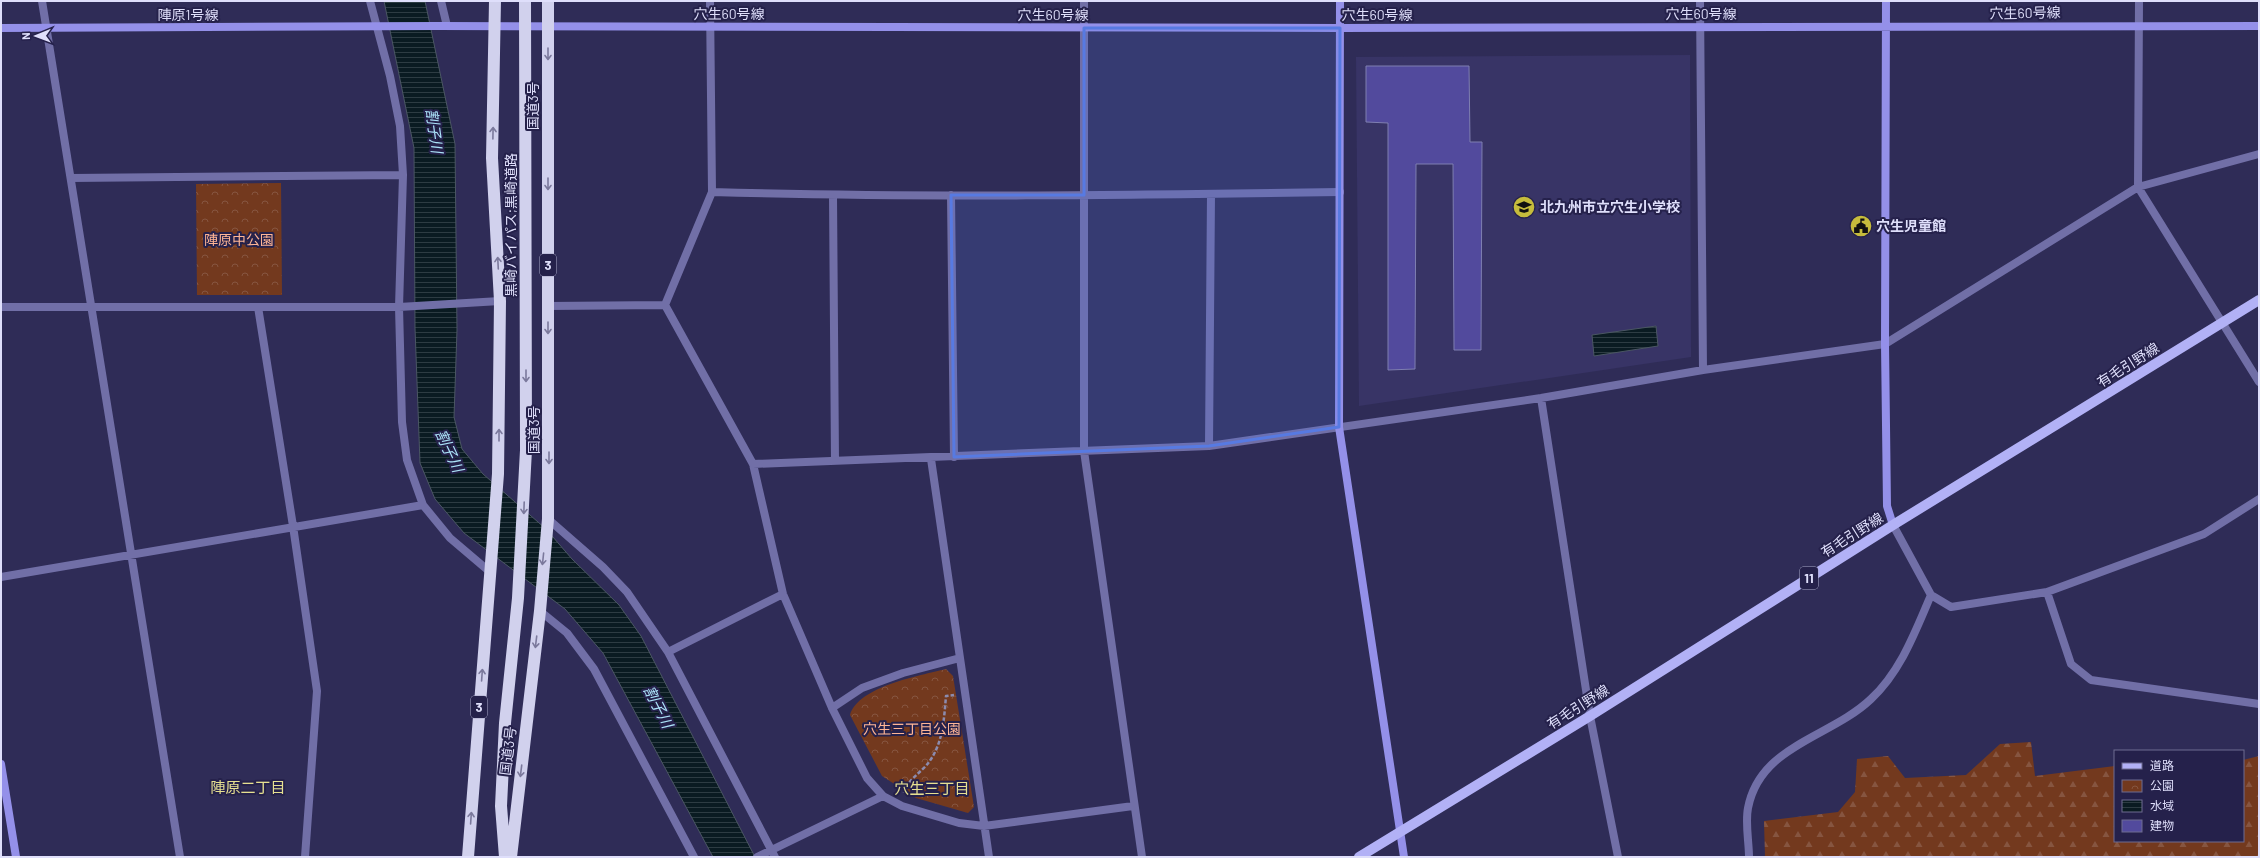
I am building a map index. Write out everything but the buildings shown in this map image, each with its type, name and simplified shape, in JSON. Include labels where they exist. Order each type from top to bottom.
[{"type":"highway","name":"3","points":[[468,857],[490,556],[498,474],[500,301],[492,158],[495,1]]},
{"type":"highway","name":"黒崎バイパス;黒崎道路","points":[[505,857],[500,806],[504,731],[518,598],[526,469],[525,1]]},
{"type":"highway","name":"国道3号","points":[[511,857],[540,611],[540,589],[547,524],[548,1]]},
{"type":"main road","name":"有毛引野線","points":[[1359,857],[1590,716],[1893,525],[2259,300]]},
{"type":"street","points":[[42,1],[180,857]]},
{"type":"street","points":[[370,1],[375,26],[390,76],[400,126],[403,175],[402,422],[407,460],[423,505],[450,538],[490,572]]},
{"type":"street","points":[[441,1],[443,26]]},
{"type":"street","points":[[665,305],[712,192],[710,1]]},
{"type":"street","points":[[1084,1],[1084,450],[1142,857]]},
{"type":"street","points":[[1340,1],[1339,427],[1404,857]]},
{"type":"street","points":[[1700,1],[1703,370]]},
{"type":"street","points":[[1886,1],[1885,344],[1887,506],[1893,525],[1931,595],[1951,607],[2047,592],[2204,534],[2259,499]]},
{"type":"street","points":[[2139,1],[2138,187],[2259,382]]},
{"type":"street","name":"穴生60号線","points":[[443,26],[495,28],[1340,28],[1700,26],[1887,28],[2139,25],[2259,26]]},
{"type":"street","name":"陣原1号線","points":[[1,28],[443,26]]},
{"type":"street","points":[[753,464],[1209,446],[1541,398],[1703,370],[1885,344],[2138,187],[2259,154]]},
{"type":"street","points":[[71,178],[403,175]]},
{"type":"street","points":[[712,192],[833,195],[1084,195],[1340,192]]},
{"type":"street","points":[[1209,446],[1211,194]]},
{"type":"street","points":[[833,195],[835,461]]},
{"type":"street","points":[[950,195],[954,457]]},
{"type":"street","points":[[1,307],[92,308],[403,306],[500,301]]},
{"type":"street","points":[[548,306],[665,305]]},
{"type":"street","points":[[665,305],[753,464],[783,594],[832,708],[867,778],[883,796],[902,806],[959,823],[984,826],[1134,806]]},
{"type":"street","points":[[258,307],[293,526],[317,691],[305,857]]},
{"type":"street","points":[[1541,398],[1590,716],[1618,857]]},
{"type":"street","points":[[930,458],[989,857]]},
{"type":"street","points":[[1,577],[423,505]]},
{"type":"street","points":[[547,524],[603,567],[627,592],[668,652],[773,854]]},
{"type":"street","points":[[2047,592],[2071,664],[2091,680],[2259,704]]},
{"type":"street","points":[[668,652],[783,594]]},
{"type":"street","points":[[1750,857],[1748,809],[1761,774],[1781,755],[1831,727],[1870,700],[1886,684],[1891,678],[1914,636],[1931,595]]},
{"type":"street","points":[[540,611],[567,633],[594,670],[694,857]]},
{"type":"street","points":[[832,708],[862,688],[903,673],[960,658]]},
{"type":"street","points":[[1,764],[16,857]]},
{"type":"street","points":[[760,855],[773,854],[883,796]]},
{"type":"path","points":[[902,806],[904,790],[929,762],[944,729],[946,696],[966,694]]},
{"type":"highlighted area","points":[[1084,28],[1340,28],[1339,427],[1209,446],[954,457],[951,195],[1084,195]]},
{"type":"shaded area","name":"北九州市立穴生小学校","points":[[1690,55],[1691,357],[1359,406],[1356,57]]},
{"type":"green space","name":"陣原中公園","points":[[281,183],[282,295],[197,295],[196,184]]},
{"type":"green space","name":"穴生三丁目公園","points":[[946,669],[953,676],[974,807],[968,813],[916,798],[882,776],[850,715],[856,705],[865,697],[877,690],[906,679]]},
{"type":"green space","points":[[2031,742],[2035,776],[2114,766],[2114,842],[2244,842],[2244,760],[2259,756],[2259,857],[1765,857],[1764,821],[1838,812],[1855,792],[1857,759],[1888,756],[1905,778],[1966,775],[2000,744]]},
{"type":"water","name":"割子川","points":[[384,1],[425,1],[455,144],[457,330],[454,417],[462,449],[483,474],[546,529],[572,559],[619,605],[641,636],[755,857],[713,857],[603,653],[565,609],[464,533],[435,499],[420,463],[415,328],[414,148]]},
{"type":"water","points":[[1656,326],[1658,346],[1594,356],[1592,335]]},
{"type":"place","name":"北九州市立穴生小学校","points":[[1524,207]]},
{"type":"place","name":"穴生児童館","points":[[1861,226]]},
{"type":"district","name":"陣原二丁目","points":[[248,788]]},
{"type":"district","name":"穴生三丁目","points":[[932,789]]}]
